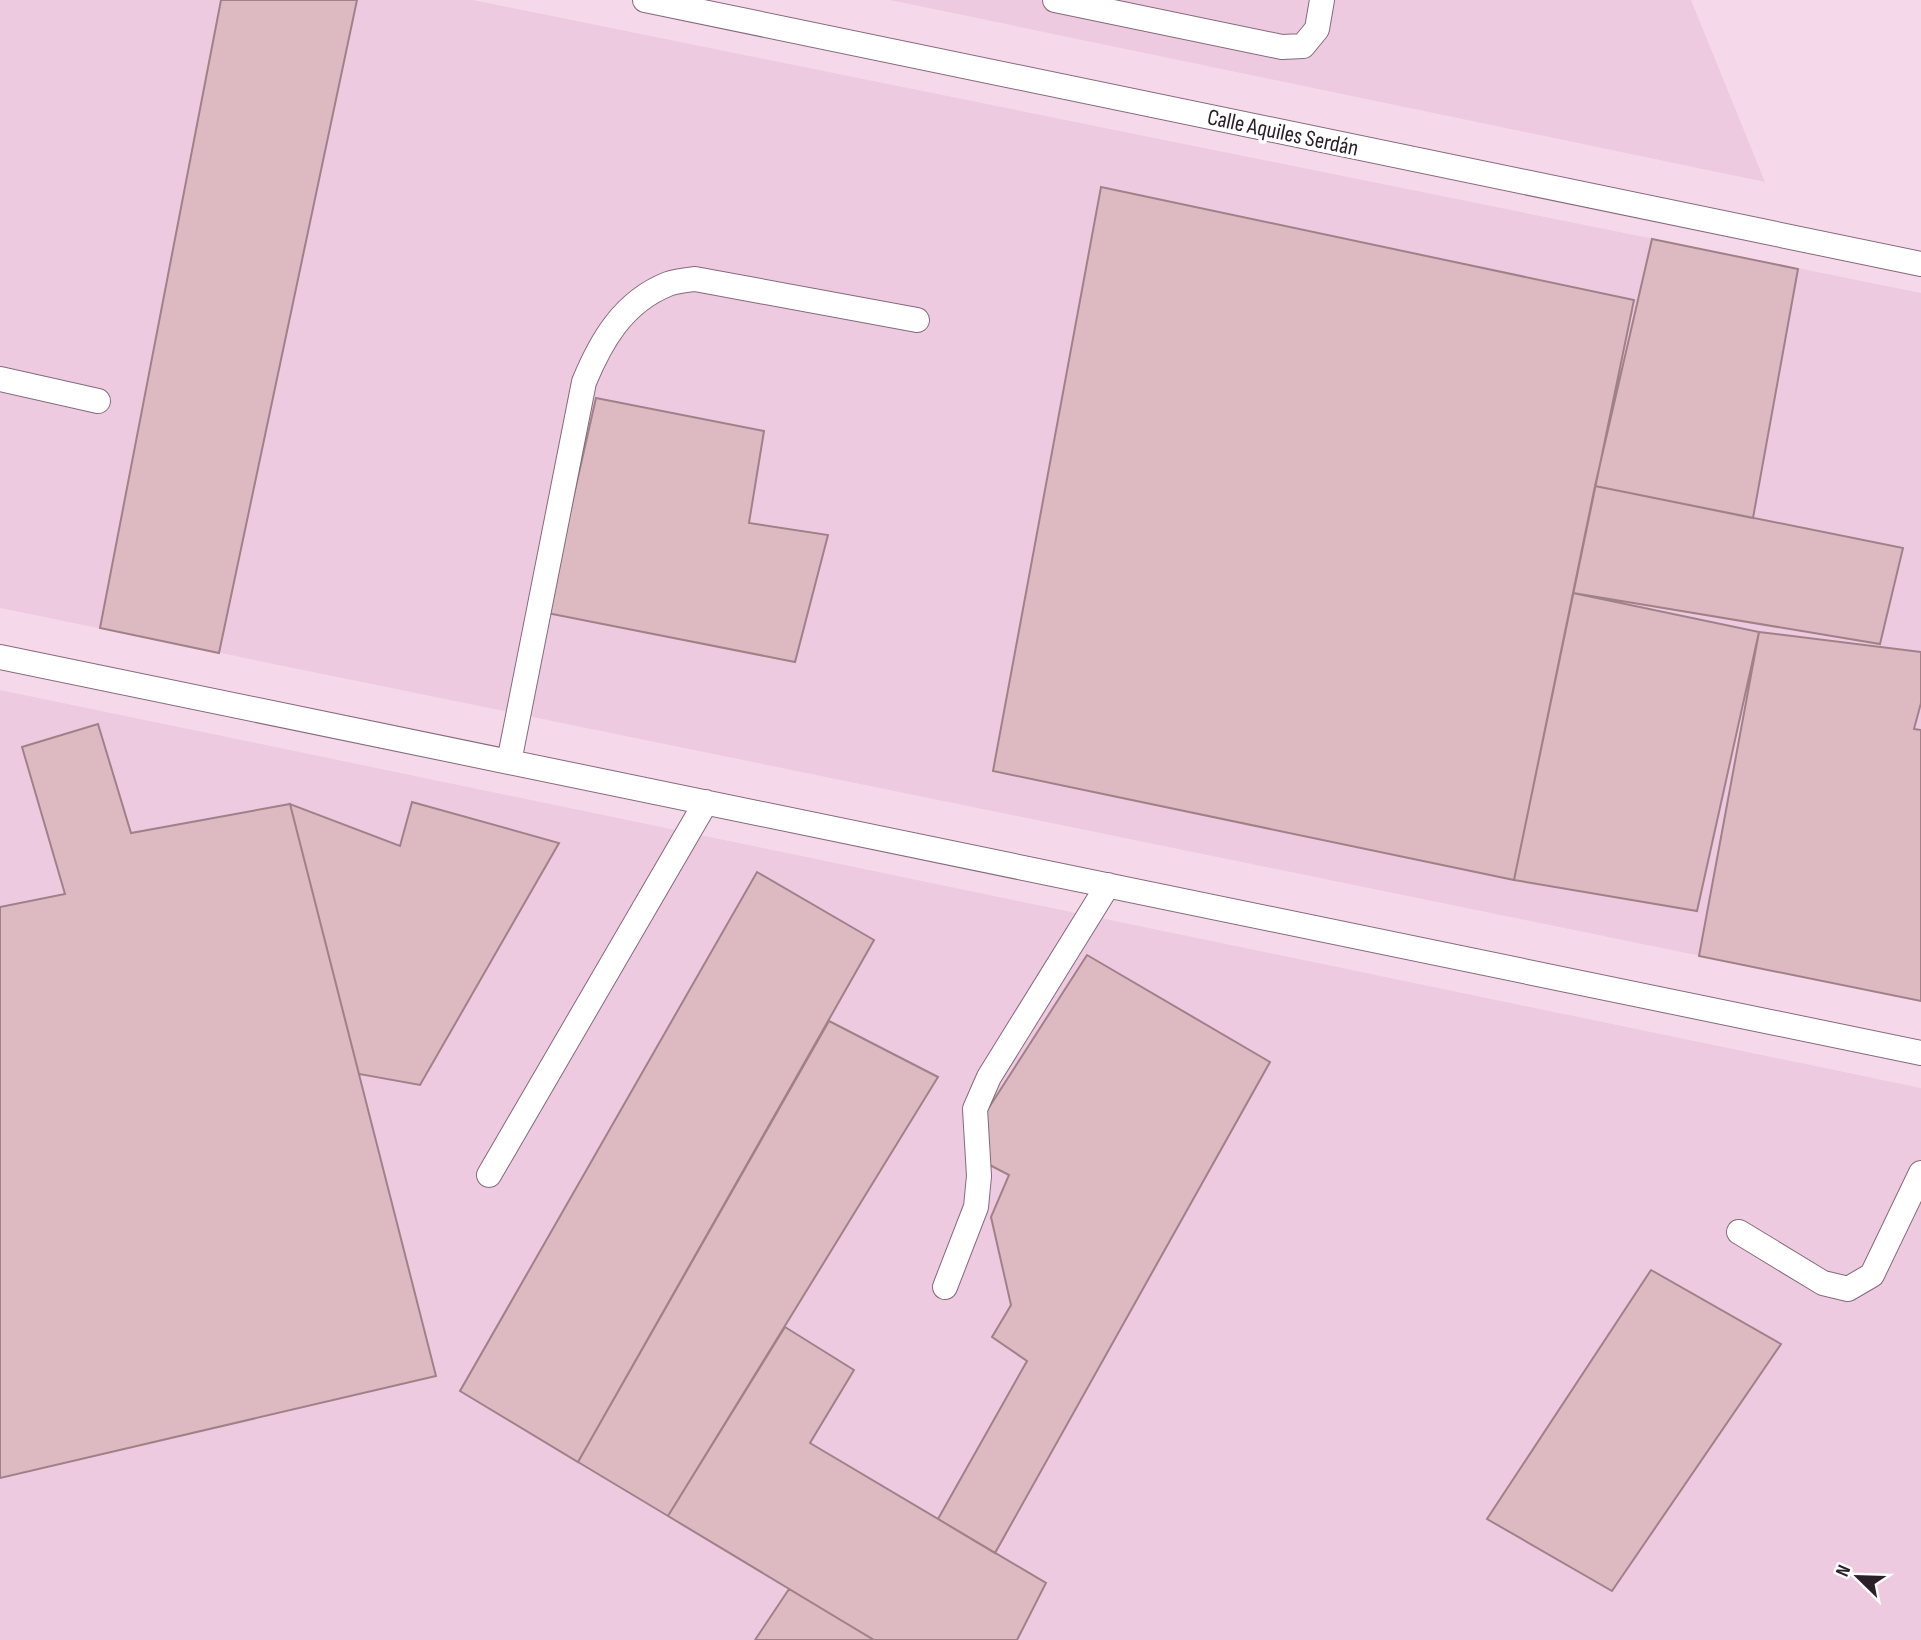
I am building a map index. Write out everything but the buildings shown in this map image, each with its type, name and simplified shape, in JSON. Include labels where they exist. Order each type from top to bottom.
[{"type":"lane","points":[[1055,0],[1282,47],[1303,46],[1317,29],[1322,0]]},
{"type":"lane","name":"Calle Aquiles Serdán","points":[[658,1],[1921,264]]},
{"type":"lane","points":[[509,762],[584,382],[597,351],[615,324],[640,299],[669,284],[695,279],[917,320]]},
{"type":"lane","points":[[0,379],[98,401]]},
{"type":"lane","points":[[0,657],[1921,1053]]},
{"type":"lane","points":[[489,1175],[706,802]]},
{"type":"lane","points":[[945,1286],[976,1207],[979,1176],[975,1109],[989,1077],[1108,885]]},
{"type":"lane","points":[[1739,1232],[1823,1283],[1848,1289],[1872,1275],[1921,1173]]},
{"type":"shaded area","points":[[0,0],[473,0],[1921,293],[1921,1001],[0,608]]},
{"type":"shaded area","points":[[890,0],[1691,0],[1765,182]]},
{"type":"shaded area","points":[[0,690],[1921,1088],[1921,1640],[0,1640]]}]
